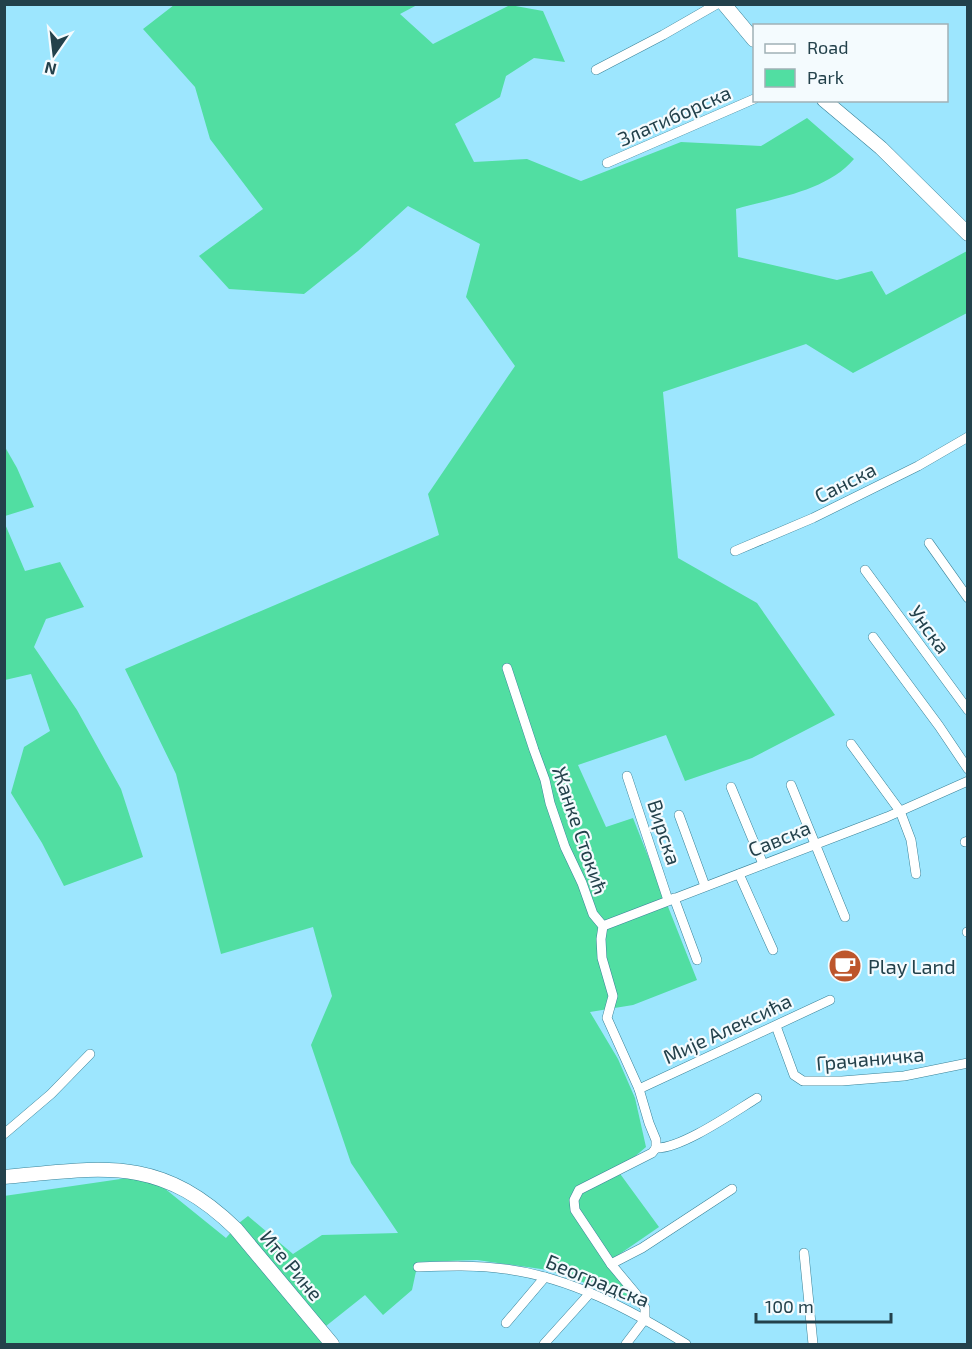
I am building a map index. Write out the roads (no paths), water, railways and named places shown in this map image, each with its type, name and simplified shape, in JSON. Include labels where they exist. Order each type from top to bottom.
[{"type":"street","points":[[596,70],[663,35],[726,6],[753,39]]},
{"type":"street","name":"Златиборска","points":[[607,163],[753,99]]},
{"type":"street","points":[[826,102],[890,156],[968,234]]},
{"type":"street","name":"Санска","points":[[735,551],[813,518],[918,466],[968,437]]},
{"type":"street","points":[[929,543],[968,598]]},
{"type":"street","name":"Унска","points":[[865,570],[968,710]]},
{"type":"street","points":[[873,638],[968,769]]},
{"type":"street","name":"Жанке Стокић","points":[[507,668],[565,847],[582,883],[592,914],[603,926]]},
{"type":"street","points":[[851,744],[900,811],[911,840],[916,874]]},
{"type":"street","name":"Вирска","points":[[627,776],[671,899],[697,960]]},
{"type":"street","name":"Савска","points":[[603,926],[900,811],[968,781]]},
{"type":"street","points":[[791,785],[845,917]]},
{"type":"street","points":[[730,787],[763,864]]},
{"type":"street","points":[[679,815],[705,886]]},
{"type":"street","points":[[738,874],[773,950]]},
{"type":"street","points":[[603,926],[602,958],[613,996],[607,1018],[639,1089],[648,1123],[656,1140],[656,1148],[652,1153],[579,1190],[575,1197],[575,1210],[610,1264],[645,1308],[645,1319],[626,1344]]},
{"type":"street","name":"Мије Алексића","points":[[639,1089],[830,1000]]},
{"type":"street","name":"Грачаничка","points":[[776,1026],[794,1075],[803,1081],[842,1081],[904,1076],[968,1063]]},
{"type":"street","points":[[4,1134],[51,1094],[90,1054]]},
{"type":"street","points":[[656,1148],[664,1148],[698,1134],[757,1098]]},
{"type":"street","name":"Ите Рине","points":[[4,1177],[92,1169],[129,1171],[173,1184],[219,1212],[236,1229],[332,1344]]},
{"type":"street","points":[[610,1264],[642,1248],[732,1189]]},
{"type":"street","points":[[804,1253],[813,1344]]},
{"type":"street","name":"Београдска","points":[[418,1267],[479,1266],[545,1277],[590,1293],[645,1319],[686,1344]]},
{"type":"street","points":[[506,1323],[545,1277]]},
{"type":"street","points":[[544,1344],[590,1293]]},
{"type":"place","name":"Play Land","points":[[845,966]]}]
